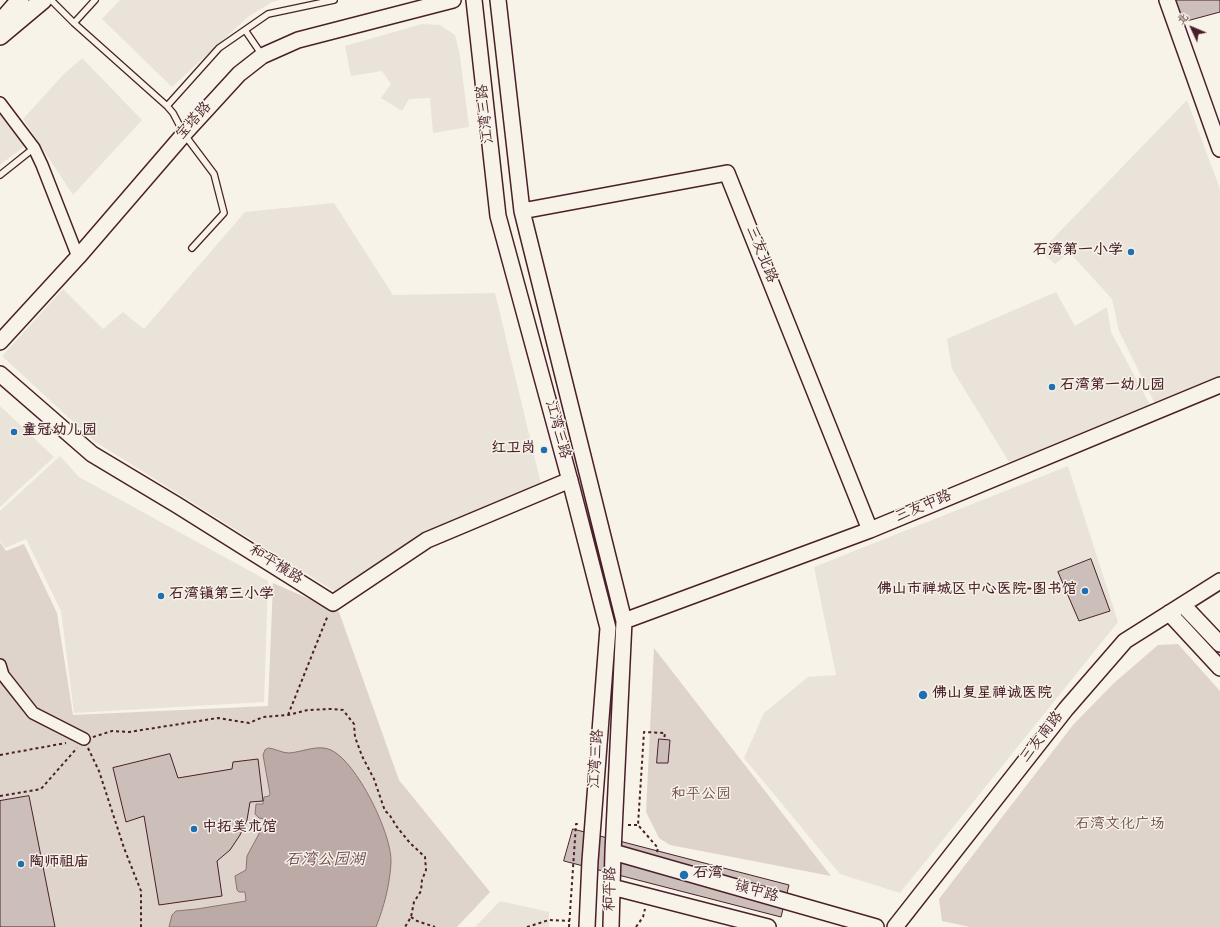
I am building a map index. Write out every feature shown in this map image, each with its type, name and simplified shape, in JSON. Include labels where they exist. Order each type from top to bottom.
[{"type":"main road","points":[[0,23],[20,0]]},
{"type":"main road","points":[[0,36],[43,0]]},
{"type":"street","name":"宝塔路","points":[[0,342],[78,257],[184,134],[239,74],[262,56],[298,40],[453,0]]},
{"type":"street","name":"江湾三路","points":[[474,0],[498,216],[570,480],[608,628],[590,861]]},
{"type":"street","name":"江湾三路","points":[[498,0],[522,212],[624,621],[613,852]]},
{"type":"street","points":[[1167,0],[1220,149]]},
{"type":"street","points":[[0,103],[34,148],[78,257]]},
{"type":"street","name":"三友北路","points":[[522,212],[727,174],[870,530]]},
{"type":"street","name":"和平横路","points":[[0,374],[92,454],[178,505],[333,603]]},
{"type":"street","name":"三友中路","points":[[624,621],[870,530],[1220,384]]},
{"type":"street","points":[[333,603],[427,540],[570,480]]},
{"type":"street","name":"三友南路","points":[[895,927],[1066,709],[1125,641],[1220,581]]},
{"type":"street","points":[[1183,605],[1220,644]]},
{"type":"street","points":[[1169,613],[1220,668]]},
{"type":"street","points":[[0,665],[3,675],[33,713],[84,739]]},
{"type":"street","points":[[612,887],[590,861],[613,852]]},
{"type":"street","name":"和平路","points":[[611,927],[613,852]]},
{"type":"street","name":"镇中路","points":[[613,852],[876,927]]},
{"type":"street","name":"和平路","points":[[586,927],[590,861]]},
{"type":"street","name":"镇中路","points":[[612,887],[768,927]]},
{"type":"lane","points":[[50,0],[167,106],[173,113],[184,134],[214,174],[224,213],[192,248]]},
{"type":"lane","points":[[74,23],[95,0]]},
{"type":"lane","points":[[167,106],[219,48],[268,14],[334,0]]},
{"type":"lane","points":[[245,30],[262,56]]},
{"type":"lane","points":[[0,175],[34,148]]},
{"type":"path","points":[[288,715],[333,603]]},
{"type":"path","points":[[0,755],[84,739],[112,731],[130,732],[218,718],[249,723],[263,717],[288,715],[308,710],[343,710],[354,724],[355,737],[362,756],[374,779],[385,811],[390,814],[397,827],[410,843],[425,857],[426,870],[422,880],[421,891],[414,902],[410,917],[405,927]]},
{"type":"path","points":[[658,848],[638,825],[644,732],[665,733],[664,740]]},
{"type":"path","points":[[0,796],[41,789],[84,739]]},
{"type":"path","points":[[84,739],[98,771],[124,848],[141,891],[141,927]]},
{"type":"path","points":[[569,927],[576,824]]},
{"type":"path","points":[[410,917],[435,927]]},
{"type":"path","points":[[636,927],[643,917]]},
{"type":"path","points":[[527,927],[549,920],[570,921]]},
{"type":"shaded area","points":[[120,0],[280,0],[272,2],[248,17],[172,87],[102,19]]},
{"type":"shaded area","points":[[422,24],[440,25],[455,35],[460,56],[469,127],[433,133],[430,98],[409,99],[402,111],[381,98],[391,84],[382,71],[351,76],[345,46]]},
{"type":"shaded area","points":[[82,58],[142,120],[73,195],[23,119],[64,74]]},
{"type":"shaded area","name":"石湾第一小学","points":[[1187,100],[1220,189],[1220,378],[1155,404],[1119,331],[1112,299],[1069,252],[1055,264],[1041,251]]},
{"type":"shaded area","points":[[0,110],[26,145],[0,165]]},
{"type":"shaded area","points":[[334,203],[393,295],[495,293],[541,484],[435,527],[334,591],[94,441],[2,356],[63,289],[103,329],[123,312],[144,329],[245,212]]},
{"type":"shaded area","name":"石湾第一幼儿园","points":[[1056,292],[1075,326],[1107,307],[1111,332],[1150,405],[1011,465],[952,369],[947,339]]},
{"type":"shaded area","name":"童冠幼儿园","points":[[0,406],[54,457],[0,507]]},
{"type":"shaded area","name":"石湾镇第三小学","points":[[60,456],[79,477],[268,581],[264,702],[74,713],[61,611],[26,539],[5,548],[0,540],[0,511]]},
{"type":"shaded area","name":"佛山复星禅诚医院","points":[[1068,466],[1118,622],[900,893],[840,874],[744,758],[764,713],[808,677],[836,675],[814,567]]},
{"type":"shaded area","points":[[500,901],[549,912],[549,927],[475,927]]},
{"type":"green space","points":[[0,542],[6,551],[24,544],[57,613],[73,715],[268,706],[273,583],[339,612],[399,780],[490,892],[457,927],[0,927]]},
{"type":"green space","name":"石湾文化广场","points":[[1178,644],[1220,691],[1220,927],[970,927],[942,921],[939,899],[1073,725],[1114,683],[1158,645]]},
{"type":"green space","name":"和平公园","points":[[654,648],[831,876],[670,845],[659,838],[646,812]]},
{"type":"water","name":"石湾公园湖","points":[[269,748],[289,753],[316,748],[326,748],[341,757],[362,783],[379,817],[386,834],[390,850],[391,862],[388,887],[376,927],[169,927],[172,915],[176,911],[246,901],[245,892],[239,892],[237,890],[235,876],[246,870],[247,856],[261,830],[263,827],[270,826],[270,820],[259,818],[255,814],[256,804],[263,804],[264,797],[269,796],[270,794],[263,755],[265,750]]},
{"type":"building","points":[[1175,0],[1220,0],[1220,12],[1183,22]]},
{"type":"building","name":"佛山市禅城区中心医院-图书馆","points":[[1091,559],[1110,611],[1079,621],[1058,572]]},
{"type":"building","points":[[659,739],[670,740],[668,763],[657,763]]},
{"type":"building","name":"中拓美术馆","points":[[170,754],[178,778],[232,769],[233,762],[258,759],[263,801],[250,802],[247,820],[240,835],[230,850],[217,861],[222,896],[159,905],[144,816],[126,822],[113,768]]},
{"type":"building","name":"陶师祖庙","points":[[29,796],[55,927],[0,927],[0,801]]},
{"type":"building","name":"石湾","points":[[573,829],[789,885],[781,917],[564,861]]},
{"type":"place","name":"石湾第一小学","points":[[1131,252]]},
{"type":"place","name":"石湾第一幼儿园","points":[[1052,387]]},
{"type":"place","name":"童冠幼儿园","points":[[14,432]]},
{"type":"place","name":"红卫岗","points":[[544,450]]},
{"type":"place","name":"佛山市禅城区中心医院-图书馆","points":[[1085,591]]},
{"type":"place","name":"石湾镇第三小学","points":[[161,596]]},
{"type":"place","name":"佛山复星禅诚医院","points":[[923,695]]},
{"type":"place","name":"中拓美术馆","points":[[194,829]]},
{"type":"place","name":"陶师祖庙","points":[[21,864]]},
{"type":"place","name":"石湾","points":[[684,875]]}]
